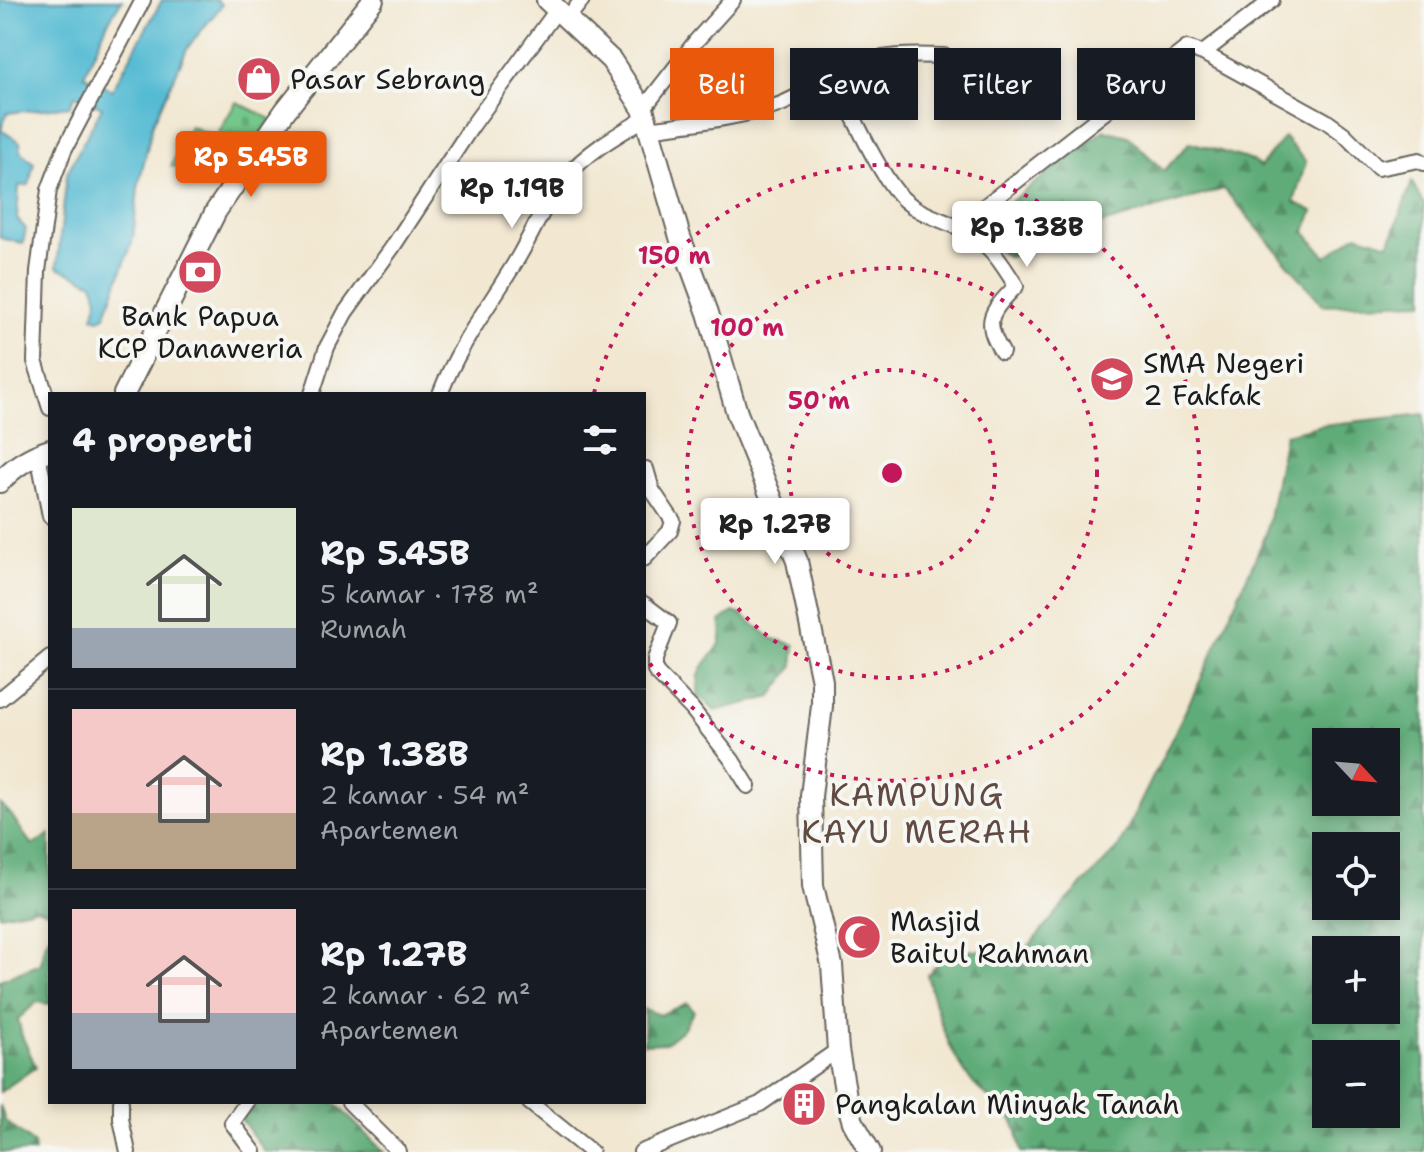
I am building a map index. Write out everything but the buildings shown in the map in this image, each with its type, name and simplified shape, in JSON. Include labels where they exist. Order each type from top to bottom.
[{"type":"main road","points":[[125,392],[216,211],[293,100],[373,0]]},
{"type":"main road","points":[[557,9],[611,60],[645,119],[737,413],[786,532],[804,588],[822,681],[811,796],[813,886],[832,965],[838,1050],[853,1122],[870,1152]]},
{"type":"main road","points":[[0,482],[8,473],[44,452]]},
{"type":"street","points":[[48,402],[35,361],[38,271],[49,190],[55,170],[99,81],[143,0]]},
{"type":"street","points":[[313,392],[327,347],[345,313],[392,248],[463,138],[557,9],[582,0]]},
{"type":"street","points":[[441,392],[460,348],[518,258],[556,190],[589,156],[613,137],[645,119],[696,41],[733,0]]},
{"type":"street","points":[[1203,53],[1272,0]]},
{"type":"street","points":[[958,227],[1187,48],[1203,53],[1326,121],[1344,134],[1378,168],[1419,160],[1424,163]]},
{"type":"street","points":[[645,119],[724,118],[769,108],[790,98]]},
{"type":"street","points":[[857,120],[896,191],[917,209],[958,227],[990,249],[1016,286],[998,305],[990,320],[991,333],[1002,352]]},
{"type":"street","points":[[44,452],[48,495]]},
{"type":"street","points":[[646,469],[652,490],[673,521],[670,531],[646,557]]},
{"type":"street","points":[[646,606],[669,623],[655,659],[655,671],[692,709],[748,786]]},
{"type":"street","points":[[0,699],[48,660]]},
{"type":"street","points":[[641,1152],[760,1104],[838,1050]]},
{"type":"street","points":[[121,1104],[128,1152]]},
{"type":"street","points":[[246,1104],[232,1123],[254,1152]]},
{"type":"street","points":[[351,1104],[398,1151]]},
{"type":"street","points":[[531,1104],[591,1152]]},
{"type":"green space","points":[[236,102],[271,119],[226,183],[171,166],[190,126],[216,137]]},
{"type":"green space","points":[[1104,130],[1128,136],[1164,171],[1190,142],[1253,161],[1260,167],[1284,137],[1306,162],[1294,202],[1313,211],[1305,232],[1326,257],[1357,234],[1389,244],[1412,182],[1424,205],[1424,302],[1323,305],[1224,189],[1084,229],[1008,257],[986,240],[979,226]]},
{"type":"green space","points":[[1424,414],[1424,1152],[1021,1152],[1013,1122],[973,1083],[957,1059],[939,1018],[927,975],[950,950],[1024,952],[1064,904],[1118,848],[1202,677],[1266,534],[1285,434],[1322,425]]},
{"type":"green space","points":[[733,612],[742,615],[771,638],[795,645],[793,667],[771,697],[715,711],[698,695],[699,675],[719,646],[720,621]]},
{"type":"green space","points":[[0,804],[33,845],[48,835],[48,912],[37,908],[0,915]]},
{"type":"green space","points":[[48,938],[48,1004],[37,1002],[18,1019],[36,1067],[0,1092],[0,980],[41,964]]},
{"type":"green space","points":[[687,1003],[694,1011],[683,1029],[666,1043],[646,1044],[646,1010],[660,1015]]},
{"type":"green space","points":[[254,1104],[336,1104],[384,1152],[265,1152],[241,1119]]},
{"type":"green space","points":[[0,1105],[5,1121],[34,1144],[35,1152],[0,1152]]},
{"type":"water","points":[[0,0],[122,0],[107,24],[84,75],[112,90],[162,0],[217,0],[222,5],[188,47],[153,123],[138,188],[133,240],[105,316],[99,319],[93,317],[98,298],[93,283],[57,267],[67,173],[102,107],[75,95],[70,106],[7,113],[1,130],[20,142],[21,152],[34,163],[29,185],[19,186],[17,219],[26,229],[23,243],[0,238]]},
{"type":"place","name":"Pasar Sebrang","points":[[259,79]]},
{"type":"place","name":"Bank Papua KCP Danaweria","points":[[200,272]]},
{"type":"place","name":"SMA Negeri 2 Fakfak","points":[[1112,379]]},
{"type":"place","name":"Masjid Baitul Rahman","points":[[859,937]]},
{"type":"place","name":"Pangkalan Minyak Tanah","points":[[804,1104]]},
{"type":"district","name":"KAMPUNG KAYU MERAH","points":[[917,812]]}]
